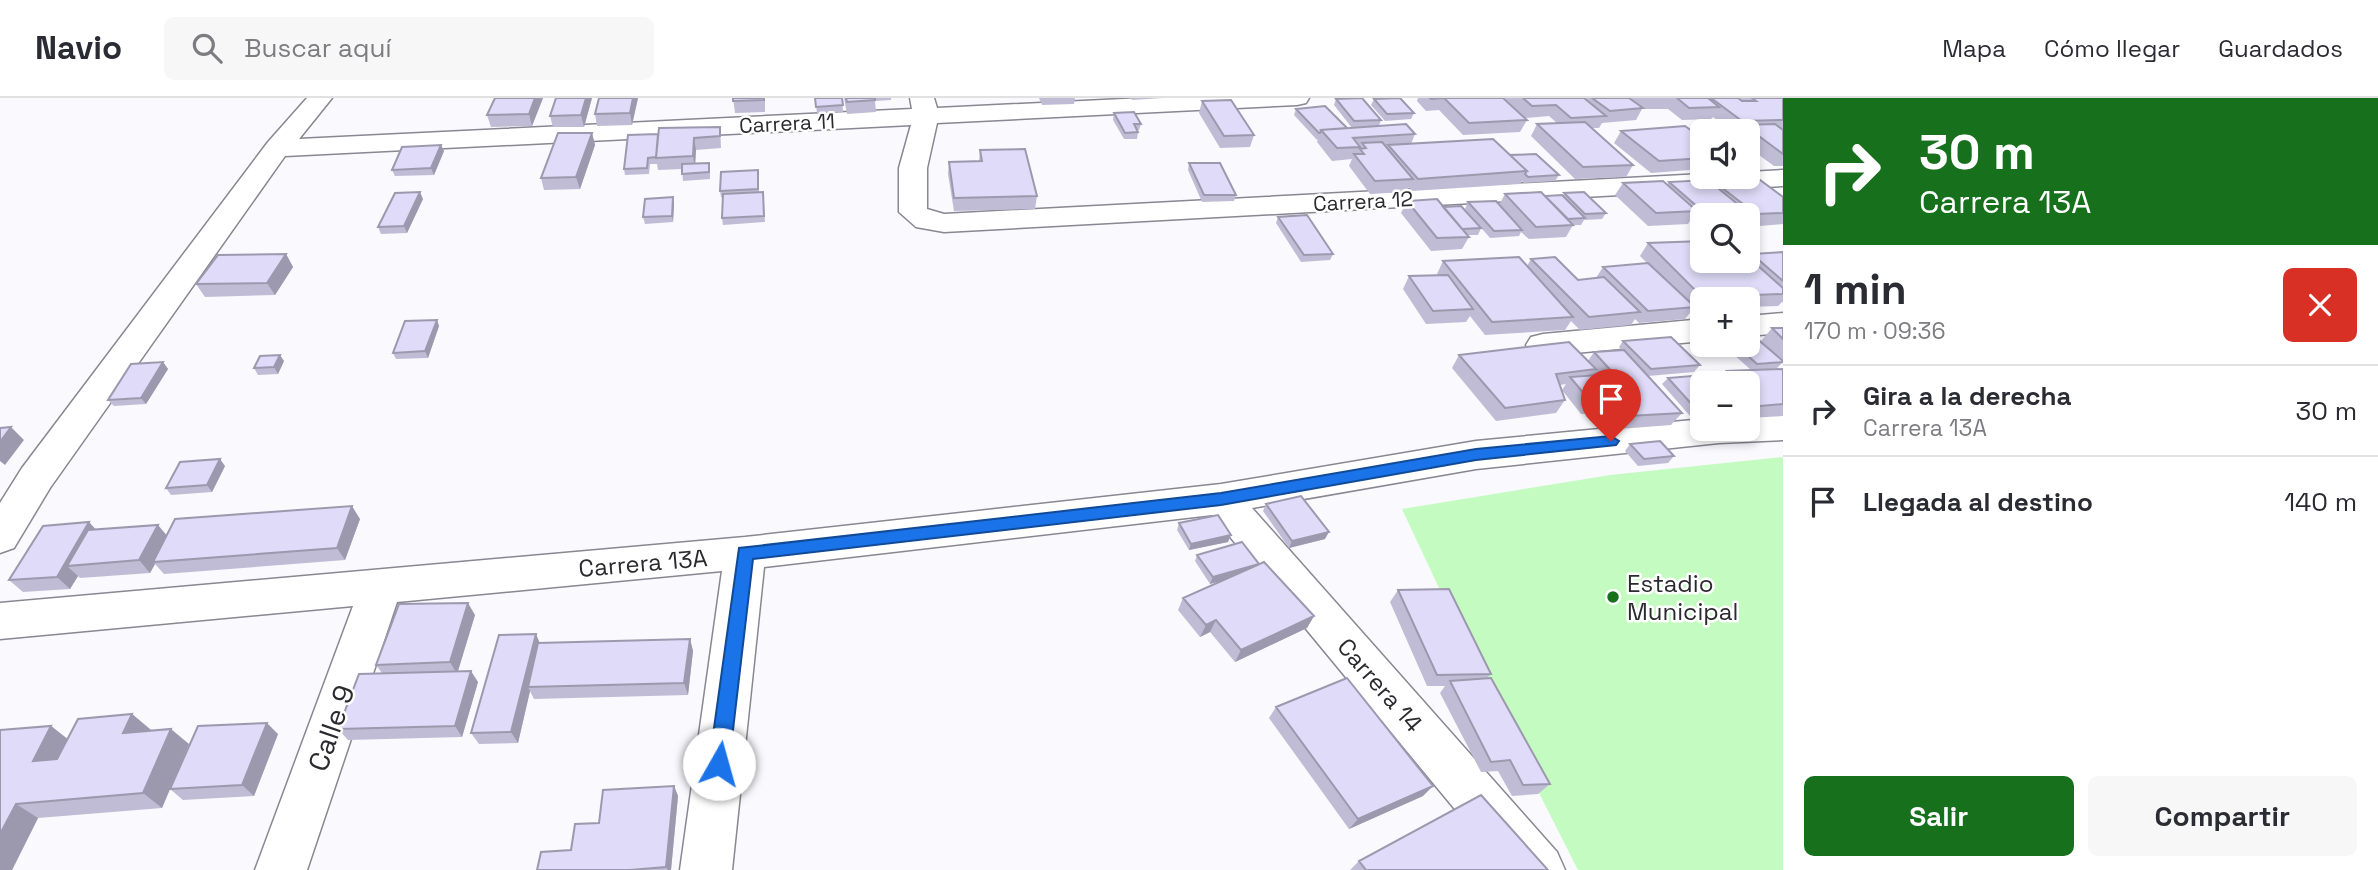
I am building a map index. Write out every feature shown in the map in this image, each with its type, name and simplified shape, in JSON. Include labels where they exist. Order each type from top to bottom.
[{"type":"street","points":[[0,537],[36,478],[278,148],[320,98]]},
{"type":"street","name":"Carrera 11","points":[[278,148],[924,107],[1297,98]]},
{"type":"street","name":"Carrera 12","points":[[924,107],[913,168],[913,212],[926,221],[944,223],[1783,178]]},
{"type":"street","points":[[1760,325],[1783,323]]},
{"type":"street","points":[[1543,345],[1690,331]]},
{"type":"street","name":"Carrera 13A","points":[[0,621],[745,553],[1221,499],[1476,455],[1719,430],[1783,427]]},
{"type":"street","name":"Carrera 14","points":[[1221,499],[1539,870]]},
{"type":"street","points":[[706,870],[745,553]]},
{"type":"street","name":"Calle 9","points":[[281,870],[381,587]]},
{"type":"green space","name":"Estadio Municipal","points":[[1783,457],[1783,870],[1578,870],[1484,684],[1402,509],[1610,475]]},
{"type":"building","points":[[495,98],[535,98],[529,114],[487,115]]},
{"type":"building","points":[[556,98],[586,98],[581,115],[550,116]]},
{"type":"building","points":[[599,98],[633,98],[630,113],[595,114]]},
{"type":"building","points":[[733,98],[764,98],[764,100],[733,101]]},
{"type":"building","points":[[815,98],[842,98],[843,105],[816,107]]},
{"type":"building","points":[[846,98],[875,98],[875,100],[847,102]]},
{"type":"building","points":[[1362,98],[1381,120],[1354,121],[1336,99]]},
{"type":"building","points":[[1400,98],[1414,113],[1387,114],[1374,99]]},
{"type":"building","points":[[1444,98],[1503,98],[1527,120],[1469,123]]},
{"type":"building","points":[[1523,98],[1584,98],[1606,116],[1571,118],[1556,105],[1532,106]]},
{"type":"building","points":[[1592,98],[1629,98],[1643,108],[1610,111]]},
{"type":"building","points":[[1677,98],[1708,98],[1719,107],[1689,108]]},
{"type":"building","points":[[1711,98],[1756,101],[1752,98],[1783,98],[1783,120],[1739,119]]},
{"type":"building","points":[[1231,100],[1254,135],[1224,136],[1202,101]]},
{"type":"building","points":[[1325,106],[1347,128],[1321,130],[1319,133],[1296,109]]},
{"type":"building","points":[[1134,112],[1141,124],[1134,124],[1138,132],[1125,133],[1114,113]]},
{"type":"building","points":[[1585,122],[1633,165],[1583,167],[1537,124]]},
{"type":"building","points":[[1406,124],[1415,134],[1353,138],[1360,147],[1337,148],[1321,130]]},
{"type":"building","points":[[1760,124],[1775,124],[1783,130],[1783,154],[1760,137]]},
{"type":"building","points":[[1685,126],[1690,130],[1690,159],[1659,161],[1621,131]]},
{"type":"building","points":[[720,127],[720,136],[694,138],[693,156],[656,158],[659,128]]},
{"type":"building","points":[[558,133],[592,133],[576,177],[541,178]]},
{"type":"building","points":[[658,134],[656,157],[648,158],[647,168],[624,169],[628,135]]},
{"type":"building","points":[[1493,139],[1527,171],[1418,179],[1388,145]]},
{"type":"building","points":[[1382,142],[1413,179],[1375,181],[1354,154],[1364,154],[1360,149],[1366,148],[1362,143]]},
{"type":"building","points":[[441,145],[431,168],[392,170],[402,147]]},
{"type":"building","points":[[1025,149],[1037,196],[954,198],[949,162],[982,161],[980,150]]},
{"type":"building","points":[[1536,154],[1559,175],[1528,177],[1525,174],[1527,171],[1510,155]]},
{"type":"building","points":[[709,163],[709,172],[682,174],[682,164]]},
{"type":"building","points":[[1189,163],[1220,163],[1236,195],[1204,195]]},
{"type":"building","points":[[758,170],[758,189],[720,191],[721,172]]},
{"type":"building","points":[[1760,180],[1783,197],[1783,213],[1760,214],[1760,203],[1742,203],[1724,189],[1760,189]]},
{"type":"building","points":[[1663,181],[1690,205],[1690,211],[1656,213],[1623,183]]},
{"type":"building","points":[[1690,181],[1690,189],[1719,189],[1736,203],[1693,203],[1669,182]]},
{"type":"building","points":[[420,192],[404,226],[378,227],[395,193]]},
{"type":"building","points":[[763,192],[764,216],[722,218],[723,194]]},
{"type":"building","points":[[1541,192],[1573,225],[1536,227],[1505,194]]},
{"type":"building","points":[[1584,192],[1606,213],[1585,214],[1564,193]]},
{"type":"building","points":[[1562,195],[1585,218],[1568,219],[1545,196]]},
{"type":"building","points":[[673,197],[672,216],[643,217],[645,199]]},
{"type":"building","points":[[1437,199],[1469,237],[1437,238],[1407,201]]},
{"type":"building","points":[[1496,201],[1522,230],[1494,231],[1468,202]]},
{"type":"building","points":[[1461,206],[1481,228],[1462,229],[1443,207]]},
{"type":"building","points":[[1307,215],[1333,254],[1304,255],[1278,217]]},
{"type":"building","points":[[1690,241],[1690,273],[1760,273],[1760,268],[1783,288],[1783,294],[1760,295],[1760,287],[1692,287],[1648,243]]},
{"type":"building","points":[[1783,252],[1783,281],[1760,261],[1760,253]]},
{"type":"building","points":[[286,254],[267,283],[196,284],[218,255]]},
{"type":"building","points":[[1519,257],[1573,317],[1492,322],[1443,261]]},
{"type":"building","points":[[1555,257],[1578,280],[1604,277],[1640,312],[1589,317],[1531,259]]},
{"type":"building","points":[[1648,263],[1690,302],[1690,307],[1648,311],[1603,267]]},
{"type":"building","points":[[1448,275],[1473,309],[1433,311],[1409,276]]},
{"type":"building","points":[[437,320],[425,351],[393,353],[405,321]]},
{"type":"building","points":[[1772,328],[1783,328],[1783,339]]},
{"type":"building","points":[[1671,337],[1700,365],[1651,369],[1623,341]]},
{"type":"building","points":[[1760,341],[1783,361],[1783,362],[1757,364],[1749,357],[1760,357]]},
{"type":"building","points":[[1569,342],[1596,369],[1556,374],[1565,400],[1505,408],[1459,355]]},
{"type":"building","points":[[1624,350],[1682,413],[1628,416],[1614,400],[1591,402],[1570,377],[1614,374],[1594,352]]},
{"type":"building","points":[[280,355],[274,367],[254,368],[260,356]]},
{"type":"building","points":[[163,362],[141,398],[108,400],[131,364]]},
{"type":"building","points":[[1783,369],[1783,404],[1760,406],[1760,371],[1727,371]]},
{"type":"building","points":[[1690,376],[1690,402],[1668,378]]},
{"type":"building","points":[[11,427],[0,442],[0,428]]},
{"type":"building","points":[[1660,441],[1674,456],[1644,459],[1630,444]]},
{"type":"building","points":[[220,459],[207,485],[166,488],[180,462]]},
{"type":"building","points":[[1301,496],[1329,532],[1292,541],[1266,504]]},
{"type":"building","points":[[352,506],[337,548],[153,562],[175,519]]},
{"type":"building","points":[[1218,515],[1231,535],[1191,544],[1179,523]]},
{"type":"building","points":[[89,522],[57,577],[9,580],[43,526]]},
{"type":"building","points":[[158,525],[139,560],[67,566],[88,530]]},
{"type":"building","points":[[1242,542],[1259,564],[1213,577],[1197,555]]},
{"type":"building","points":[[1264,562],[1314,616],[1241,650],[1216,620],[1206,625],[1183,598]]},
{"type":"building","points":[[1449,589],[1491,674],[1437,675],[1398,590]]},
{"type":"building","points":[[468,603],[450,662],[376,665],[399,604]]},
{"type":"building","points":[[536,634],[511,732],[471,733],[499,635]]},
{"type":"building","points":[[690,639],[684,683],[528,687],[538,643]]},
{"type":"building","points":[[471,671],[455,726],[338,729],[359,674]]},
{"type":"building","points":[[1347,678],[1433,786],[1358,819],[1276,707]]},
{"type":"building","points":[[1491,678],[1550,784],[1523,785],[1510,760],[1491,762],[1450,681]]},
{"type":"building","points":[[132,714],[123,733],[171,729],[143,793],[16,804],[0,834],[0,730],[51,726],[33,761],[57,759],[78,719]]},
{"type":"building","points":[[267,723],[242,785],[170,789],[198,726]]},
{"type":"building","points":[[674,786],[666,867],[630,870],[537,870],[541,852],[571,850],[575,824],[599,823],[603,790]]},
{"type":"building","points":[[1481,795],[1548,870],[1366,870],[1359,861]]},
{"type":"place","name":"Estadio Municipal","points":[[1613,597]]},
{"type":"route","points":[[719,764],[745,553],[1221,499],[1476,455],[1611,441]]}]
